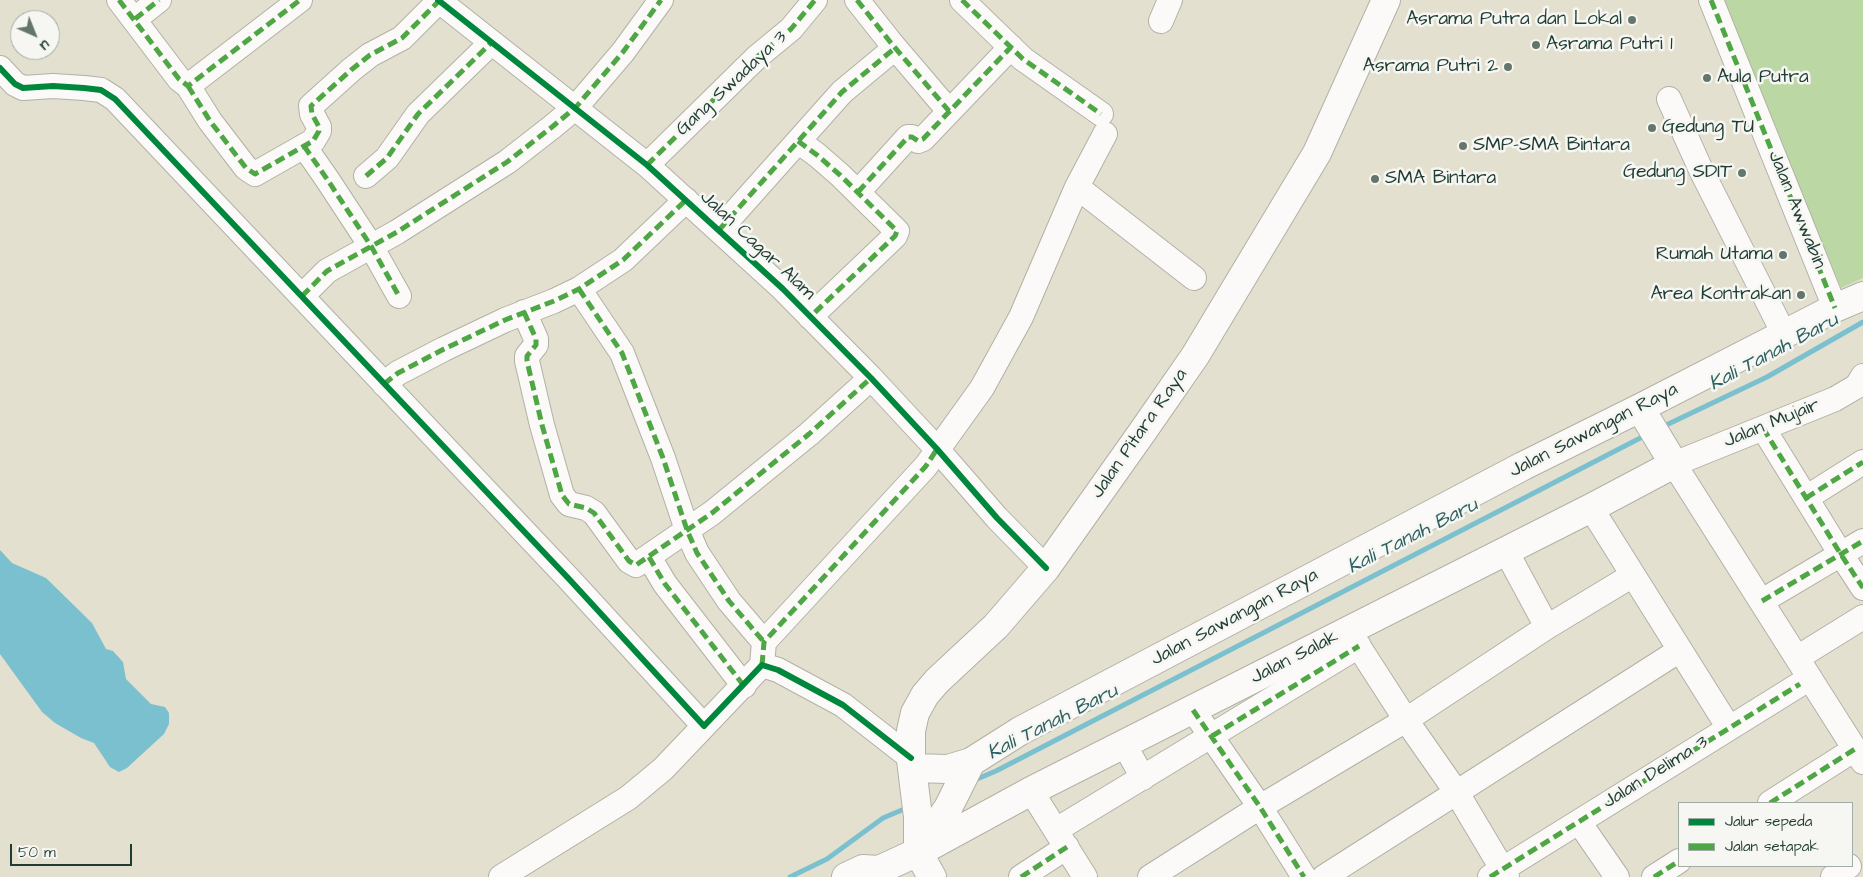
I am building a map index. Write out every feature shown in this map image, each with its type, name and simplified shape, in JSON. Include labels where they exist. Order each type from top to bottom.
[{"type":"main road","name":"Jalan Pitara Raya","points":[[918,852],[918,817],[912,763],[911,731],[915,713],[924,695],[996,626],[1046,568],[1195,356],[1317,153],[1386,0]]},
{"type":"main road","name":"Jalan Sawangan Raya","points":[[912,763],[948,769],[971,762],[1020,731],[1523,466],[1645,415],[1784,334],[1863,296]]},
{"type":"main road","points":[[1645,415],[1669,455]]},
{"type":"main road","name":"Jalan Salak","points":[[846,877],[863,869],[877,874],[1031,791],[1124,744],[1193,710],[1354,638],[1506,551],[1591,508],[1669,455]]},
{"type":"main road","points":[[932,877],[918,852],[948,808],[971,762]]},
{"type":"street","points":[[119,0],[188,86],[210,121],[246,168],[255,174],[315,139],[319,126],[312,114],[311,106],[350,70],[370,55],[402,38],[438,0]]},
{"type":"street","points":[[135,19],[159,0]]},
{"type":"street","points":[[188,86],[300,0]]},
{"type":"street","name":"Jalan Cagar Alam","points":[[438,0],[492,44],[576,107],[647,165],[719,230],[810,317],[870,378],[937,449],[997,518],[1046,568]]},
{"type":"street","points":[[302,296],[327,271],[507,162],[576,107],[623,52],[661,0]]},
{"type":"street","name":"Gang Swadaya 3","points":[[647,165],[757,57],[791,29],[815,0]]},
{"type":"street","points":[[857,0],[949,111]]},
{"type":"street","points":[[502,877],[628,798],[663,769],[744,686],[763,654],[926,466],[982,388],[1021,317],[1103,124],[1023,59],[962,0]]},
{"type":"street","name":"Jalan Awwabin","points":[[1711,0],[1835,308]]},
{"type":"street","points":[[366,176],[386,158],[418,114],[492,44]]},
{"type":"street","points":[[858,192],[908,137],[910,136],[920,141],[1011,47]]},
{"type":"street","points":[[719,230],[842,92],[895,48]]},
{"type":"street","points":[[0,68],[15,84],[23,88],[53,86],[101,90],[115,99],[569,579],[704,726]]},
{"type":"street","points":[[1669,99],[1701,170],[1784,334]]},
{"type":"street","points":[[798,141],[858,192],[898,231],[810,317]]},
{"type":"street","points":[[304,146],[371,246],[399,296]]},
{"type":"street","points":[[1077,187],[1194,278]]},
{"type":"street","points":[[384,384],[398,373],[444,349],[579,289],[623,260],[686,200]]},
{"type":"street","points":[[579,289],[622,352],[697,553],[763,654],[778,670],[843,705],[912,763]]},
{"type":"street","points":[[524,312],[536,339],[536,345],[527,356],[527,361],[542,425],[562,495],[569,504],[586,508],[594,513],[632,564],[636,565],[712,512],[809,434],[870,378]]},
{"type":"street","name":"Jalan Mujair","points":[[1669,455],[1763,428],[1861,385]]},
{"type":"street","points":[[1763,428],[1863,588]]},
{"type":"street","points":[[1669,455],[1859,755],[1772,802]]},
{"type":"street","points":[[1806,498],[1863,462]]},
{"type":"street","points":[[1591,508],[1729,728]]},
{"type":"street","points":[[1762,601],[1863,541]]},
{"type":"street","points":[[1506,551],[1547,627]]},
{"type":"street","points":[[648,557],[665,584],[744,686]]},
{"type":"street","points":[[1150,877],[1260,807],[1406,720],[1547,627],[1633,575]]},
{"type":"street","points":[[1797,658],[1863,616]]},
{"type":"street","points":[[1021,877],[1061,839],[1143,778],[1212,736],[1354,638],[1406,720],[1457,793],[1500,875]]},
{"type":"street","points":[[1324,877],[1680,650]]},
{"type":"street","name":"Jalan Delima 3","points":[[1500,875],[1579,822],[1810,678]]},
{"type":"street","points":[[1193,710],[1260,807],[1304,877]]},
{"type":"street","points":[[1124,744],[1143,778]]},
{"type":"street","points":[[1031,791],[1085,877]]},
{"type":"street","points":[[1579,822],[1617,877]]},
{"type":"street","points":[[1654,877],[1678,862]]},
{"type":"street","points":[[1833,877],[1847,867]]},
{"type":"green space","points":[[1719,0],[1863,0],[1863,278],[1841,288],[1739,53],[1733,23]]},
{"type":"water","points":[[0,550],[12,563],[46,578],[92,623],[106,649],[113,651],[123,662],[126,679],[151,704],[165,707],[169,713],[169,724],[164,734],[127,768],[119,772],[110,767],[94,743],[55,723],[42,712],[0,654]]},
{"type":"waterway","name":"Kali Tanah Baru","points":[[1662,427],[1767,377],[1863,322]]},
{"type":"waterway","name":"Kali Tanah Baru","points":[[977,779],[996,771],[1648,434]]},
{"type":"waterway","name":"Kali Tanah Baru","points":[[790,877],[827,859],[883,818],[909,807]]},
{"type":"marked path","points":[[119,0],[179,79],[188,86],[300,0]]},
{"type":"marked path","points":[[135,19],[159,0]]},
{"type":"marked path","points":[[302,296],[327,271],[397,232],[507,162],[552,127],[576,107],[623,52],[661,0]]},
{"type":"marked path","points":[[647,165],[757,57],[791,29],[815,0]]},
{"type":"marked path","points":[[857,0],[949,111]]},
{"type":"marked path","points":[[962,0],[1023,59],[1101,114]]},
{"type":"marked path","points":[[1711,0],[1835,308]]},
{"type":"marked path","points":[[188,86],[210,121],[246,168],[255,174],[313,141],[319,131],[319,127],[312,114],[311,106],[370,55],[402,38],[439,1]]},
{"type":"marked path","points":[[366,176],[387,158],[418,114],[491,43]]},
{"type":"marked path","points":[[858,192],[908,137],[918,141],[923,139],[1011,47]]},
{"type":"marked path","points":[[719,230],[842,92],[895,48]]},
{"type":"marked path","points":[[798,141],[840,175],[897,231],[895,236],[810,317]]},
{"type":"marked path","points":[[304,146],[371,246],[399,296]]},
{"type":"marked path","points":[[384,384],[398,373],[444,349],[505,320],[579,289],[623,260],[686,200]]},
{"type":"marked path","points":[[579,289],[622,353],[663,458],[687,530],[697,553],[729,601],[764,642]]},
{"type":"marked path","points":[[524,312],[536,339],[536,345],[527,356],[527,361],[542,425],[562,495],[569,504],[586,508],[594,513],[629,561],[636,565],[712,513],[809,434],[871,378]]},
{"type":"marked path","points":[[1763,428],[1863,588]]},
{"type":"marked path","points":[[762,665],[764,642],[926,466],[937,449]]},
{"type":"marked path","points":[[1806,498],[1863,462]]},
{"type":"marked path","points":[[1762,601],[1863,541]]},
{"type":"marked path","points":[[649,557],[665,584],[744,686]]},
{"type":"marked path","points":[[1212,736],[1359,646]]},
{"type":"marked path","points":[[1490,877],[1800,684]]},
{"type":"marked path","points":[[1193,710],[1260,807],[1304,877]]},
{"type":"marked path","points":[[1772,802],[1855,749]]},
{"type":"marked path","points":[[1021,877],[1067,847]]},
{"type":"marked path","points":[[1654,877],[1678,862]]},
{"type":"cycle path","points":[[438,0],[647,165],[783,289],[871,378],[937,449],[997,518],[1046,568]]},
{"type":"cycle path","points":[[0,68],[15,84],[23,88],[53,86],[101,90],[115,99],[569,579],[704,726],[762,665],[778,670],[843,705],[911,758]]},
{"type":"place","name":"Asrama Putra dan Lokal","points":[[1632,20]]},
{"type":"place","name":"Asrama Putri 1","points":[[1536,45]]},
{"type":"place","name":"Asrama Putri 2","points":[[1508,67]]},
{"type":"place","name":"Aula Putra","points":[[1707,78]]},
{"type":"place","name":"Gedung TU","points":[[1652,128]]},
{"type":"place","name":"SMP-SMA Bintara","points":[[1463,146]]},
{"type":"place","name":"Gedung SDIT","points":[[1742,173]]},
{"type":"place","name":"SMA Bintara","points":[[1375,179]]},
{"type":"place","name":"Rumah Utama","points":[[1783,255]]},
{"type":"place","name":"Area Kontrakan","points":[[1801,295]]}]
